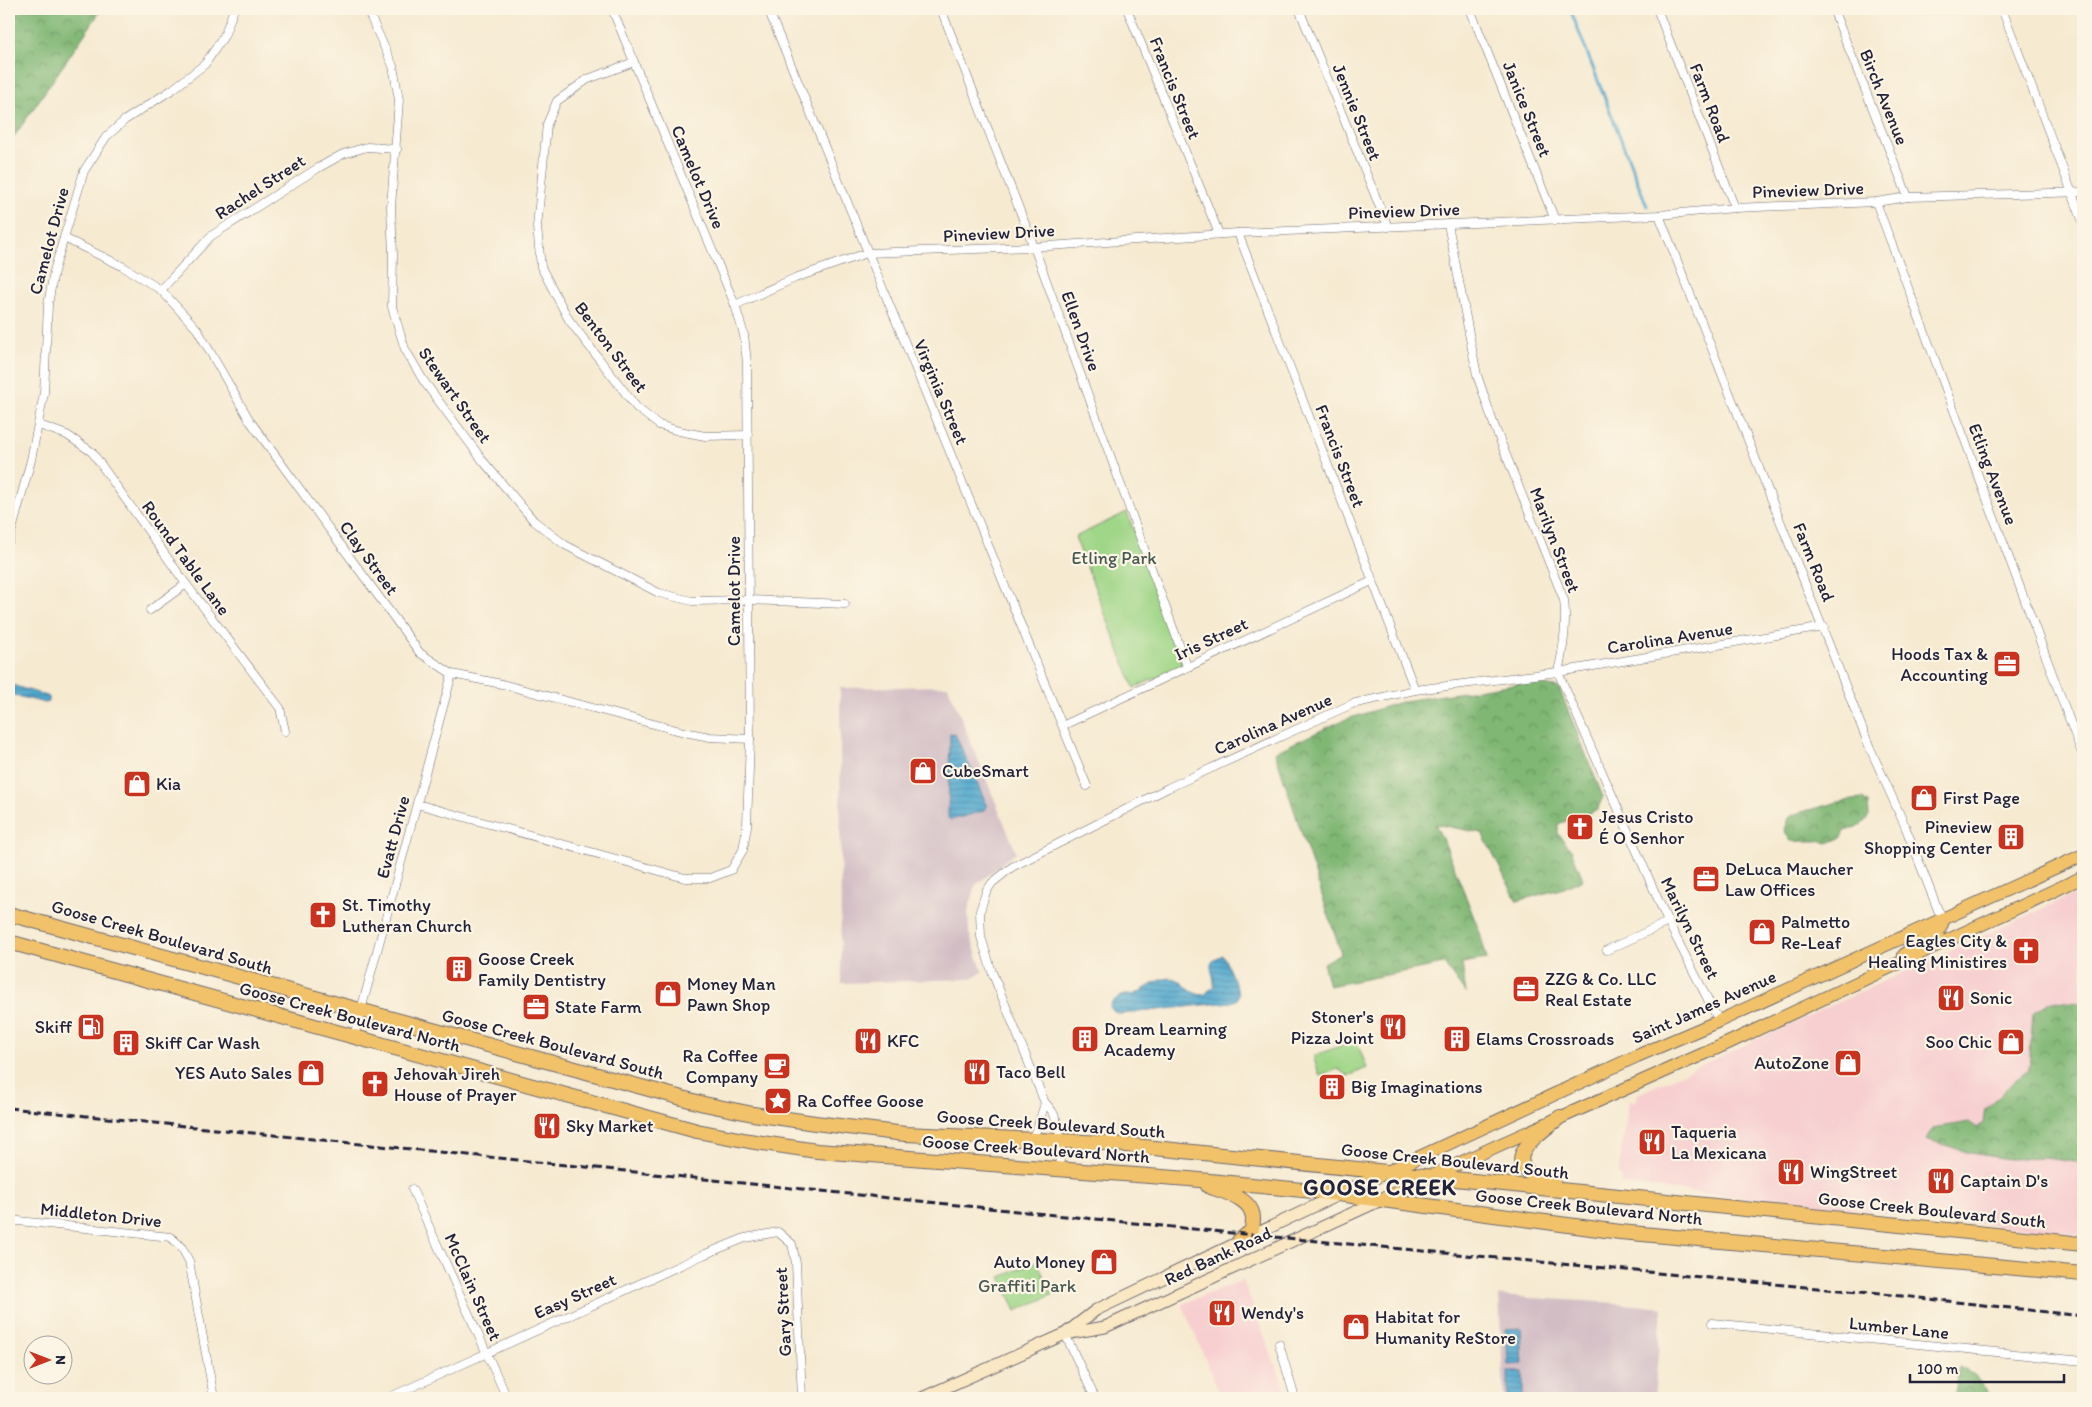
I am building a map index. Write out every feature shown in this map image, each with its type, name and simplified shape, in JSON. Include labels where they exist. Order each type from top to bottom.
[{"type":"highway","name":"Goose Creek Boulevard South","points":[[9,914],[687,1099],[753,1114],[815,1124],[906,1134],[1106,1143],[2083,1244]]},
{"type":"highway","name":"Goose Creek Boulevard North","points":[[9,942],[166,987],[354,1036],[697,1131],[817,1152],[1189,1179],[1382,1199],[1424,1207],[1620,1232],[2083,1274]]},
{"type":"highway","points":[[1560,1117],[1531,1139],[1523,1149],[1523,1167],[1528,1173],[1542,1181],[1576,1192]]},
{"type":"highway","points":[[1189,1179],[1240,1198],[1248,1205],[1253,1215],[1253,1225],[1251,1231],[1239,1241]]},
{"type":"main road","name":"Saint James Avenue","points":[[1340,1194],[1629,1060],[2083,855]]},
{"type":"main road","points":[[1382,1199],[1560,1117],[1646,1080],[2080,878]]},
{"type":"main road","points":[[1904,961],[1904,955],[1912,947],[1938,933],[1944,919]]},
{"type":"main road","name":"Red Bank Road","points":[[922,1398],[1065,1334],[1096,1310],[1340,1194]]},
{"type":"main road","name":"Red Bank Road","points":[[1065,1334],[1105,1327],[1382,1199]]},
{"type":"street","name":"Camelot Drive","points":[[9,542],[32,460],[39,425],[46,379],[48,306],[54,271],[84,170],[106,137],[125,120],[173,89],[205,64],[224,36],[234,9]]},
{"type":"street","name":"Stewart Street","points":[[367,9],[393,66],[398,100],[397,149],[391,207],[393,255],[392,307],[405,349],[423,380],[483,461],[534,521],[565,545],[659,593],[692,601],[749,600],[845,604]]},
{"type":"street","name":"Camelot Drive","points":[[418,804],[685,878],[710,878],[731,870],[744,850],[747,826],[750,739],[747,363],[744,335],[735,305],[612,9]]},
{"type":"street","name":"Virginia Street","points":[[768,9],[867,254],[1064,725],[1087,786]]},
{"type":"street","name":"Ellen Drive","points":[[941,9],[1034,247],[1187,666]]},
{"type":"street","name":"Francis Street","points":[[1126,9],[1219,234]]},
{"type":"street","name":"Jennie Street","points":[[1299,9],[1388,227]]},
{"type":"street","name":"Janice Street","points":[[1470,9],[1555,220]]},
{"type":"street","name":"Farm Road","points":[[1657,9],[1736,208]]},
{"type":"street","name":"Birch Avenue","points":[[1833,9],[1908,197]]},
{"type":"street","points":[[2002,9],[2083,222]]},
{"type":"street","name":"Benton Street","points":[[634,62],[588,79],[557,101],[547,124],[537,227],[542,267],[569,320],[637,408],[659,425],[679,431],[705,436],[748,436]]},
{"type":"street","name":"Rachel Street","points":[[161,290],[211,236],[318,168],[343,154],[367,147],[397,149]]},
{"type":"street","name":"Pineview Drive","points":[[735,305],[795,278],[867,254],[1034,247],[1238,233],[1659,215],[1736,208],[1876,202],[1908,197],[2083,192]]},
{"type":"street","name":"Etling Avenue","points":[[1876,202],[2083,756]]},
{"type":"street","name":"Farm Road","points":[[1659,215],[1824,627],[1870,748],[1905,826],[1938,910],[1944,919]]},
{"type":"street","name":"Marilyn Street","points":[[1448,224],[1477,376],[1494,425],[1564,600],[1564,647],[1558,672],[1668,922],[1719,1021]]},
{"type":"street","name":"Francis Street","points":[[1238,233],[1415,690]]},
{"type":"street","name":"Clay Street","points":[[64,238],[122,266],[161,290],[197,329],[250,421],[420,653],[452,674],[502,684],[684,732],[710,737],[750,739]]},
{"type":"street","name":"Round Table Lane","points":[[39,425],[67,435],[92,452],[186,584],[280,708],[285,732]]},
{"type":"street","name":"Iris Street","points":[[1064,725],[1372,581]]},
{"type":"street","points":[[150,610],[186,584]]},
{"type":"street","name":"Carolina Avenue","points":[[1059,1169],[1061,1141],[1051,1108],[1045,1103],[992,972],[981,937],[979,924],[982,901],[992,883],[1012,866],[1168,788],[1352,704],[1415,690],[1558,672],[1824,627]]},
{"type":"street","name":"Evatt Drive","points":[[354,1036],[452,674]]},
{"type":"street","points":[[1607,950],[1668,922]]},
{"type":"street","points":[[1031,1139],[1038,1129],[1045,1103]]},
{"type":"street","name":"McClain Street","points":[[412,1189],[507,1398]]},
{"type":"street","name":"Middleton Drive","points":[[9,1220],[171,1237],[182,1248],[189,1261],[214,1398]]},
{"type":"street","name":"Easy Street","points":[[388,1398],[486,1352],[745,1238],[778,1232]]},
{"type":"street","name":"Gary Street","points":[[778,1232],[792,1244],[796,1262],[802,1398]]},
{"type":"street","name":"Lumber Lane","points":[[1712,1323],[2083,1361]]},
{"type":"street","points":[[1065,1334],[1095,1398]]},
{"type":"street","points":[[1279,1344],[1295,1398]]},
{"type":"shaded area","points":[[948,686],[1016,852],[976,885],[968,911],[969,933],[983,972],[970,979],[841,983],[840,688]]},
{"type":"shaded area","points":[[2083,890],[2083,1235],[1621,1184],[1621,1176],[1618,1175],[1629,1102],[1636,1101],[1638,1094]]},
{"type":"shaded area","points":[[1243,1280],[1288,1398],[1222,1398],[1182,1304]]},
{"type":"shaded area","points":[[1499,1296],[1617,1303],[1662,1308],[1654,1398],[1504,1398]]},
{"type":"green space","points":[[9,9],[102,9],[9,144]]},
{"type":"green space","name":"Etling Park","points":[[1127,512],[1181,660],[1181,666],[1134,688],[1075,537]]},
{"type":"green space","points":[[1529,682],[1559,688],[1603,797],[1597,810],[1558,824],[1558,834],[1571,850],[1583,879],[1564,888],[1517,901],[1482,833],[1435,824],[1448,851],[1480,933],[1487,959],[1462,963],[1466,994],[1444,964],[1329,986],[1323,963],[1341,953],[1275,752],[1341,721],[1404,701]]},
{"type":"green space","points":[[1862,799],[1868,803],[1869,816],[1858,826],[1844,831],[1841,838],[1828,843],[1791,841],[1787,835],[1788,818],[1798,813],[1838,802]]},
{"type":"green space","points":[[2051,1001],[2083,1003],[2083,1163],[2045,1158],[2009,1159],[1970,1153],[1926,1139],[1933,1128],[1969,1122],[1977,1128],[1984,1122],[1986,1109],[2014,1081],[2029,1070],[2033,1013]]},
{"type":"green space","points":[[1356,1040],[1367,1068],[1348,1076],[1338,1069],[1320,1076],[1313,1056]]},
{"type":"green space","name":"Graffiti Park","points":[[1037,1261],[1052,1295],[1016,1311],[1001,1277]]},
{"type":"green space","points":[[1959,1367],[1978,1380],[1990,1398],[1953,1398]]},
{"type":"water","points":[[9,684],[47,696],[49,697],[49,702],[45,703],[9,694]]},
{"type":"water","points":[[950,733],[955,734],[987,805],[983,811],[951,820],[948,818]]},
{"type":"water","points":[[1223,955],[1239,993],[1237,1000],[1121,1014],[1114,1012],[1110,1007],[1111,1003],[1120,996],[1135,994],[1154,983],[1170,978],[1179,981],[1194,993],[1204,995],[1214,986],[1211,964]]},
{"type":"water","points":[[1521,1328],[1523,1364],[1508,1365],[1506,1329]]},
{"type":"water","points":[[1508,1372],[1523,1372],[1523,1398],[1508,1398]]},
{"type":"waterway","points":[[1570,9],[1647,206]]},
{"type":"railway","points":[[9,1108],[1222,1232],[1902,1296],[2083,1316]]},
{"type":"place","name":"Hoods Tax & Accounting","points":[[2007,664]]},
{"type":"place","name":"CubeSmart","points":[[923,771]]},
{"type":"place","name":"Kia","points":[[137,784]]},
{"type":"place","name":"First Page","points":[[1924,798]]},
{"type":"place","name":"Jesus Cristo É O Senhor","points":[[1580,827]]},
{"type":"place","name":"Pineview Shopping Center","points":[[2011,837]]},
{"type":"place","name":"DeLuca Maucher Law Offices","points":[[1706,879]]},
{"type":"place","name":"St. Timothy Lutheran Church","points":[[323,915]]},
{"type":"place","name":"Palmetto Re-Leaf","points":[[1762,932]]},
{"type":"place","name":"Eagles City & Healing Ministires","points":[[2026,951]]},
{"type":"place","name":"Goose Creek Family Dentistry","points":[[459,969]]},
{"type":"place","name":"ZZG & Co. LLC Real Estate","points":[[1526,989]]},
{"type":"place","name":"Money Man Pawn Shop","points":[[668,994]]},
{"type":"place","name":"Sonic","points":[[1951,998]]},
{"type":"place","name":"State Farm","points":[[536,1007]]},
{"type":"place","name":"Skiff","points":[[91,1027]]},
{"type":"place","name":"Stoner's Pizza Joint","points":[[1393,1027]]},
{"type":"place","name":"Dream Learning Academy","points":[[1085,1039]]},
{"type":"place","name":"Elams Crossroads","points":[[1457,1039]]},
{"type":"place","name":"KFC","points":[[868,1041]]},
{"type":"place","name":"Soo Chic","points":[[2011,1042]]},
{"type":"place","name":"Skiff Car Wash","points":[[126,1043]]},
{"type":"place","name":"AutoZone","points":[[1848,1063]]},
{"type":"place","name":"Ra Coffee Company","points":[[777,1066]]},
{"type":"place","name":"Taco Bell","points":[[977,1072]]},
{"type":"place","name":"YES Auto Sales","points":[[311,1073]]},
{"type":"place","name":"Jehovah Jireh House of Prayer","points":[[375,1084]]},
{"type":"place","name":"Big Imaginations","points":[[1332,1087]]},
{"type":"place","name":"Ra Coffee Goose","points":[[778,1101]]},
{"type":"place","name":"Sky Market","points":[[547,1126]]},
{"type":"place","name":"Taqueria La Mexicana","points":[[1652,1142]]},
{"type":"place","name":"WingStreet","points":[[1791,1172]]},
{"type":"place","name":"Captain D's","points":[[1941,1181]]},
{"type":"place","name":"Auto Money","points":[[1104,1262]]},
{"type":"place","name":"Wendy's","points":[[1222,1313]]},
{"type":"place","name":"Habitat for Humanity ReStore","points":[[1356,1327]]},
{"type":"district","name":"GOOSE CREEK","points":[[1380,1187]]}]
